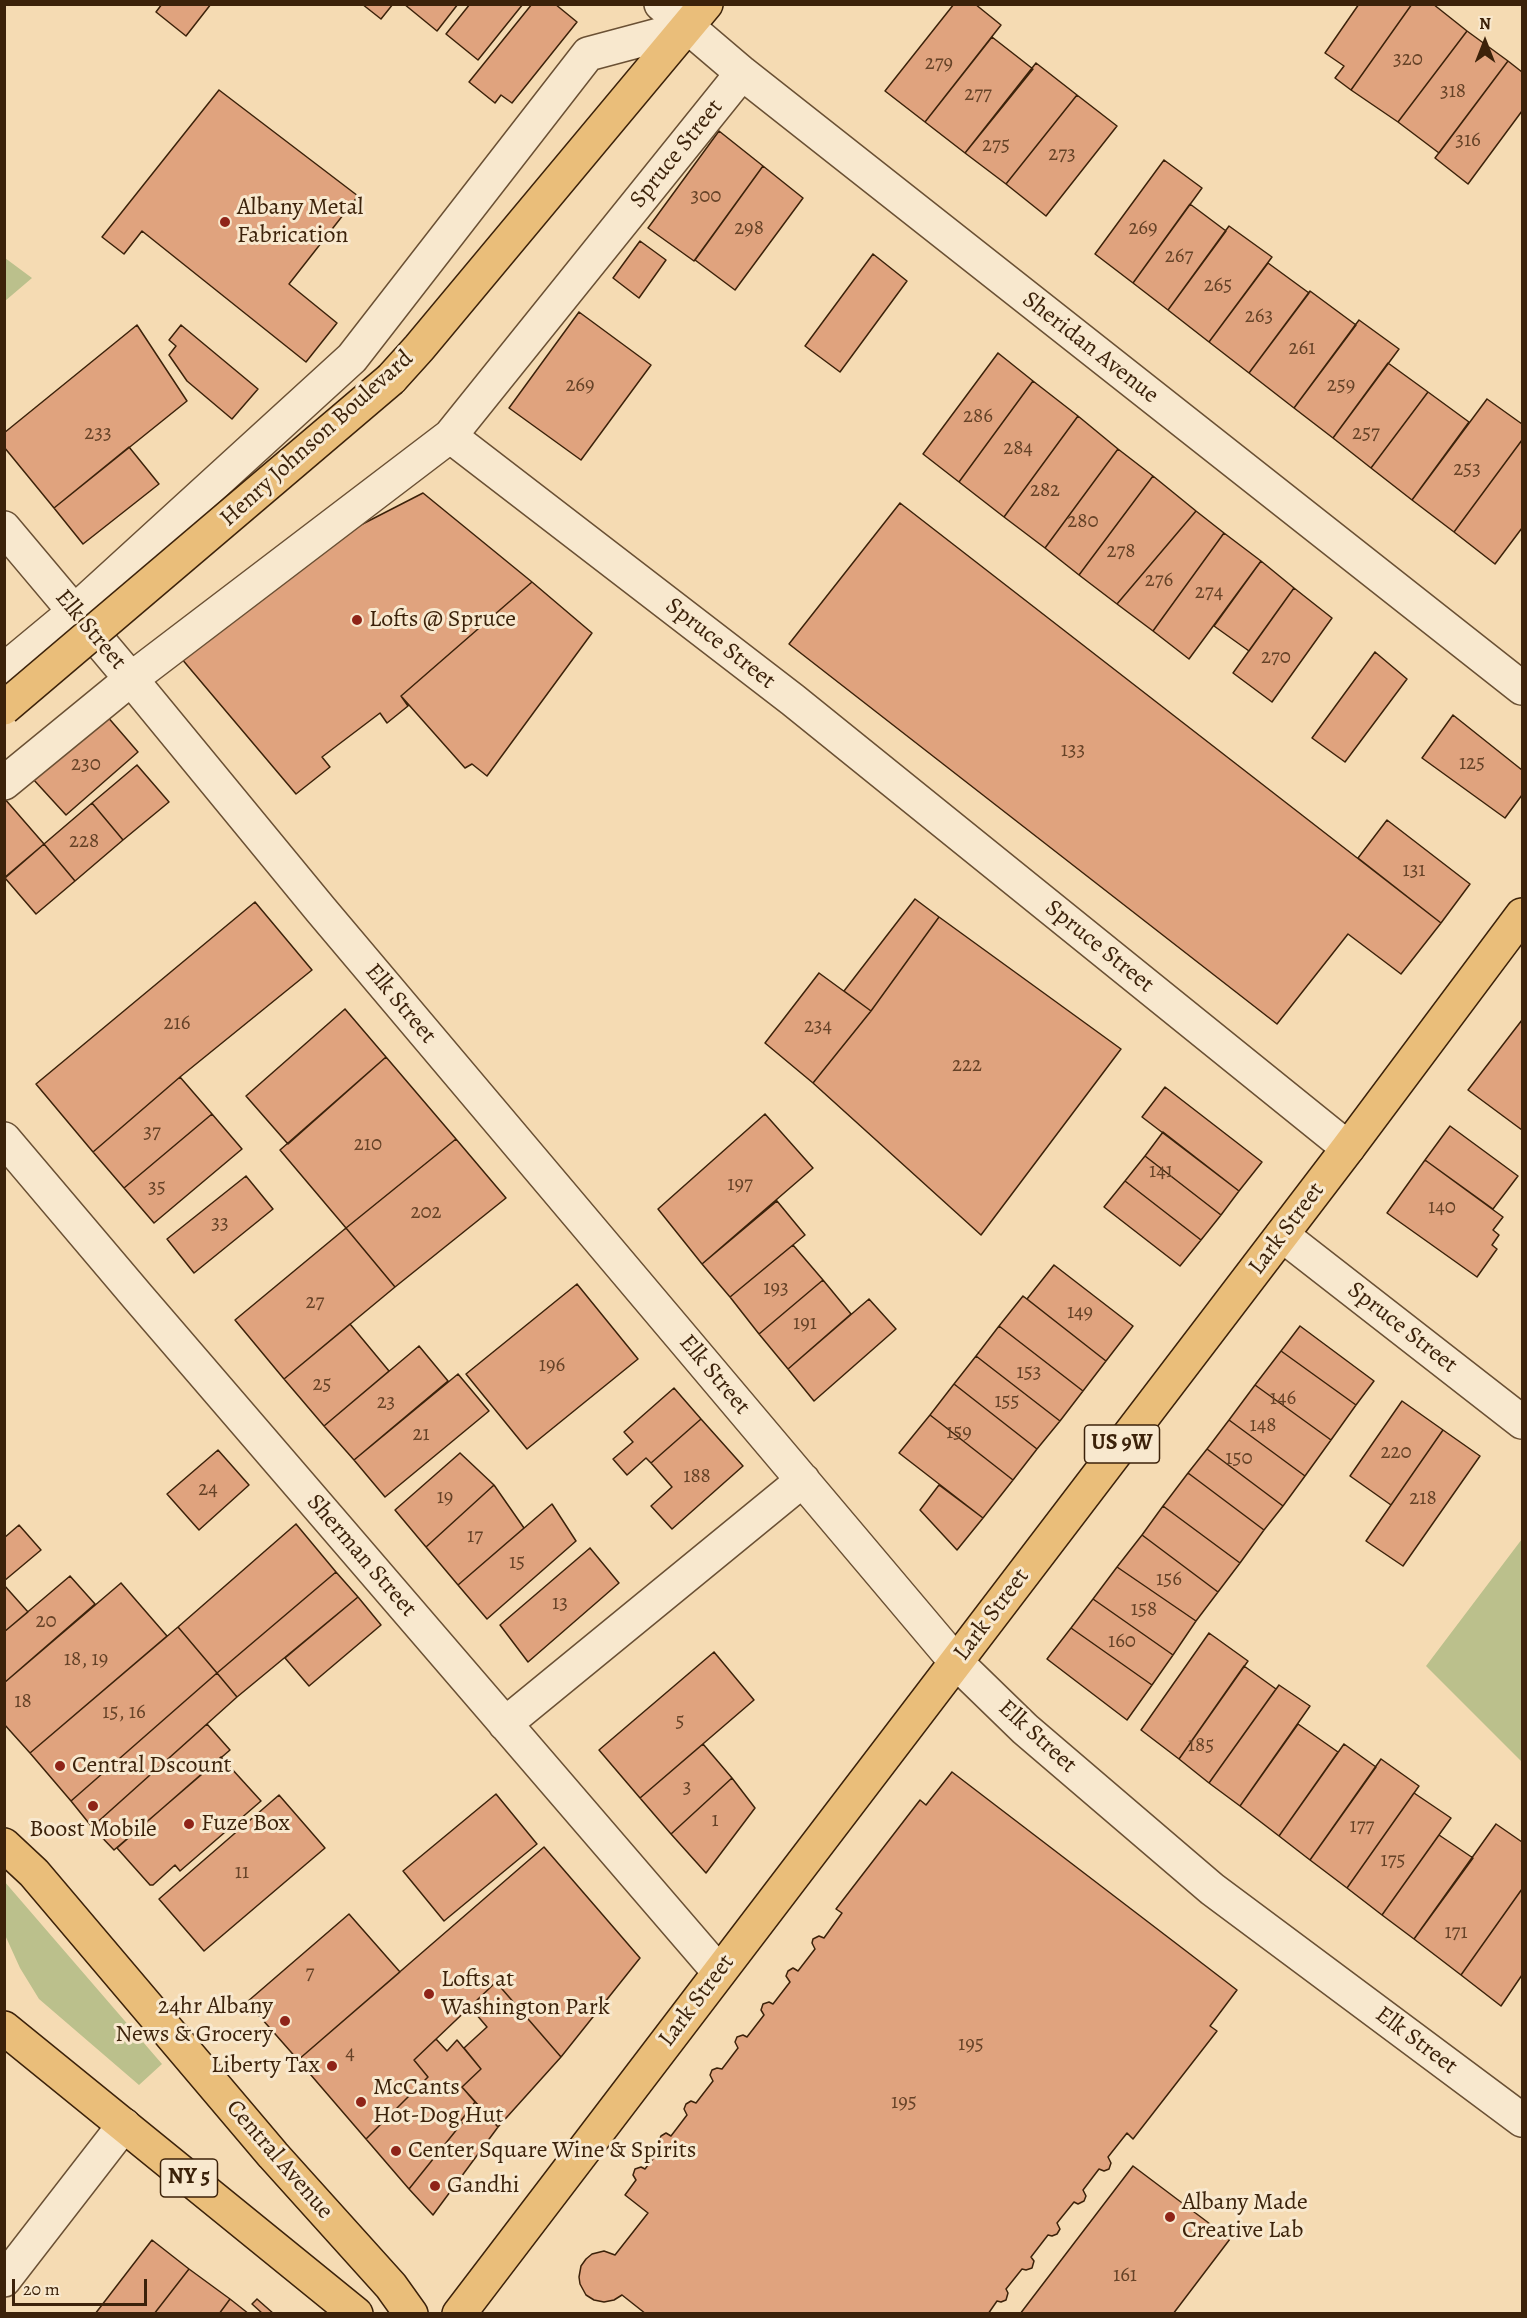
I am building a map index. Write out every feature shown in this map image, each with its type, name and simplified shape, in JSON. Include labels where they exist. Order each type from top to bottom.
[{"type":"main road","name":"Henry Johnson Boulevard","points":[[4,708],[391,379],[697,16]]},
{"type":"main road","name":"Lark Street","points":[[459,2313],[1282,1235],[1522,915]]},
{"type":"main road","name":"Central Avenue","points":[[4,1845],[34,1873],[273,2155],[391,2286],[411,2313]]},
{"type":"main road","name":"NY 5","points":[[4,2001],[14,2035],[356,2313]]},
{"type":"street","name":"Sheridan Avenue","points":[[661,4],[697,16],[742,73],[1522,688]]},
{"type":"street","name":"Henry Johnson Boulevard","points":[[4,670],[75,611],[351,357],[588,54],[697,16]]},
{"type":"street","name":"Spruce Street","points":[[742,73],[450,436],[793,700],[1348,1148]]},
{"type":"street","points":[[4,783],[131,678],[450,436]]},
{"type":"street","name":"Elk Street","points":[[4,528],[131,678],[321,910],[956,1662],[1025,1729],[1212,1889],[1522,2120]]},
{"type":"street","name":"Sherman Street","points":[[4,1139],[719,1972]]},
{"type":"street","name":"Spruce Street","points":[[1282,1235],[1522,1422]]},
{"type":"street","points":[[505,1724],[803,1479]]},
{"type":"street","points":[[4,2280],[124,2125]]},
{"type":"green space","points":[[5,258],[32,278],[5,301]]},
{"type":"green space","points":[[1522,1539],[1522,1762],[1426,1666]]},
{"type":"green space","points":[[4,1881],[162,2064],[139,2085],[39,1999],[20,1968],[5,1935]]},
{"type":"building","points":[[162,4],[211,4],[186,36],[156,12]]},
{"type":"building","points":[[362,4],[393,4],[381,19]]},
{"type":"building","points":[[404,4],[458,4],[437,31]]},
{"type":"building","points":[[470,4],[523,4],[478,60],[446,34]]},
{"type":"building","points":[[532,4],[555,4],[577,22],[512,103],[501,95],[495,103],[469,82]]},
{"type":"building","points":[[954,4],[975,4],[1001,25],[925,122],[885,91]]},
{"type":"building","points":[[1359,4],[1412,4],[1351,90],[1335,78],[1344,66],[1325,53]]},
{"type":"building","points":[[1412,4],[1433,4],[1467,31],[1398,122],[1351,90]]},
{"type":"building","points":[[1467,31],[1508,61],[1439,153],[1398,122]]},
{"type":"building","points":[[992,37],[1033,69],[965,153],[925,122]]},
{"type":"building","points":[[1508,61],[1522,72],[1522,111],[1468,184],[1435,158]]},
{"type":"building","points":[[1036,63],[1077,95],[1006,184],[965,153]]},
{"type":"building","name":"Albany Metal Fabrication","points":[[219,90],[358,196],[289,284],[337,323],[306,362],[142,231],[124,254],[102,237]]},
{"type":"building","points":[[1077,95],[1117,126],[1046,216],[1006,184]]},
{"type":"building","points":[[719,131],[763,166],[694,261],[648,228]]},
{"type":"building","points":[[1164,160],[1202,188],[1133,283],[1095,254]]},
{"type":"building","points":[[763,166],[803,198],[735,290],[695,260]]},
{"type":"building","points":[[1190,204],[1226,231],[1168,310],[1133,283]]},
{"type":"building","points":[[1229,226],[1272,257],[1209,342],[1168,310]]},
{"type":"building","points":[[640,241],[666,260],[639,298],[613,278]]},
{"type":"building","points":[[873,254],[907,281],[840,372],[805,346]]},
{"type":"building","points":[[1268,263],[1309,293],[1249,373],[1209,342]]},
{"type":"building","points":[[1310,291],[1356,325],[1294,408],[1249,373]]},
{"type":"building","points":[[579,312],[651,365],[581,460],[509,408]]},
{"type":"building","points":[[1359,320],[1399,349],[1333,438],[1294,408]]},
{"type":"building","points":[[137,325],[187,401],[54,508],[4,447],[4,433]]},
{"type":"building","points":[[181,325],[258,389],[232,419],[187,381],[169,355],[176,346],[169,340]]},
{"type":"building","points":[[998,353],[1033,381],[959,482],[923,454]]},
{"type":"building","points":[[1388,363],[1428,392],[1371,468],[1333,438]]},
{"type":"building","points":[[1033,381],[1078,416],[1004,517],[959,482]]},
{"type":"building","points":[[1428,392],[1469,422],[1412,500],[1371,468]]},
{"type":"building","points":[[1487,399],[1522,424],[1522,440],[1454,532],[1412,500]]},
{"type":"building","points":[[1078,416],[1118,449],[1045,548],[1004,517]]},
{"type":"building","points":[[1522,440],[1522,528],[1495,564],[1454,532]]},
{"type":"building","points":[[129,447],[159,484],[83,544],[54,508]]},
{"type":"building","points":[[1118,449],[1153,476],[1079,575],[1045,548]]},
{"type":"building","points":[[1153,476],[1196,511],[1117,604],[1079,575]]},
{"type":"building","name":"Lofts @ Spruce","points":[[423,493],[532,582],[401,696],[408,706],[387,723],[380,713],[322,757],[330,767],[296,794],[181,658],[310,551]]},
{"type":"building","points":[[900,503],[1441,923],[1401,974],[1348,934],[1277,1024],[789,644]]},
{"type":"building","points":[[1196,511],[1224,533],[1153,631],[1117,604]]},
{"type":"building","points":[[1224,533],[1261,561],[1189,659],[1153,631]]},
{"type":"building","points":[[1261,561],[1294,588],[1249,651],[1214,626]]},
{"type":"building","points":[[532,582],[592,633],[487,776],[472,764],[465,768],[401,696]]},
{"type":"building","points":[[1294,588],[1332,618],[1272,702],[1233,673]]},
{"type":"building","points":[[1375,652],[1407,679],[1345,762],[1312,738]]},
{"type":"building","points":[[106,715],[138,752],[66,815],[33,779]]},
{"type":"building","points":[[1453,715],[1522,770],[1522,795],[1505,818],[1422,758]]},
{"type":"building","points":[[137,765],[169,802],[123,840],[92,803]]},
{"type":"building","points":[[4,798],[44,844],[4,878]]},
{"type":"building","points":[[92,803],[123,840],[75,881],[44,844]]},
{"type":"building","points":[[1387,820],[1470,884],[1441,923],[1358,858]]},
{"type":"building","points":[[44,844],[75,881],[36,914],[5,878]]},
{"type":"building","points":[[915,899],[939,917],[871,1011],[844,991]]},
{"type":"building","points":[[255,902],[312,970],[180,1077],[93,1152],[36,1084]]},
{"type":"building","points":[[939,917],[1121,1049],[981,1235],[813,1083],[871,1011]]},
{"type":"building","points":[[819,973],[871,1011],[813,1083],[765,1043]]},
{"type":"building","points":[[345,1009],[386,1057],[288,1144],[246,1096]]},
{"type":"building","points":[[1522,1020],[1522,1130],[1468,1090]]},
{"type":"building","points":[[386,1057],[456,1139],[346,1228],[280,1150]]},
{"type":"building","points":[[180,1077],[212,1114],[124,1188],[93,1152]]},
{"type":"building","points":[[1165,1087],[1262,1162],[1239,1191],[1142,1117]]},
{"type":"building","points":[[212,1114],[242,1149],[154,1223],[124,1188]]},
{"type":"building","points":[[765,1114],[813,1168],[702,1264],[658,1209]]},
{"type":"building","points":[[1450,1126],[1518,1176],[1493,1209],[1425,1160]]},
{"type":"building","points":[[1163,1132],[1239,1191],[1221,1215],[1145,1156]]},
{"type":"building","points":[[456,1139],[506,1198],[395,1287],[346,1228]]},
{"type":"building","points":[[1145,1156],[1221,1215],[1201,1240],[1125,1181]]},
{"type":"building","points":[[1425,1160],[1503,1217],[1493,1230],[1499,1235],[1492,1245],[1497,1249],[1477,1277],[1387,1213]]},
{"type":"building","points":[[246,1176],[273,1209],[194,1273],[167,1239]]},
{"type":"building","points":[[1125,1181],[1201,1240],[1180,1266],[1104,1207]]},
{"type":"building","points":[[777,1201],[805,1235],[730,1297],[702,1264]]},
{"type":"building","points":[[346,1228],[395,1287],[284,1379],[235,1320]]},
{"type":"building","points":[[793,1245],[823,1280],[759,1334],[730,1297]]},
{"type":"building","points":[[1054,1265],[1133,1326],[1106,1361],[1027,1299]]},
{"type":"building","points":[[823,1280],[851,1314],[788,1369],[759,1334]]},
{"type":"building","points":[[577,1284],[638,1359],[527,1449],[466,1374]]},
{"type":"building","points":[[1023,1296],[1106,1361],[1083,1391],[999,1326]]},
{"type":"building","points":[[869,1299],[896,1329],[814,1401],[788,1369]]},
{"type":"building","points":[[350,1324],[389,1371],[324,1426],[284,1379]]},
{"type":"building","points":[[999,1326],[1083,1391],[1060,1421],[976,1356]]},
{"type":"building","points":[[1300,1326],[1374,1381],[1356,1405],[1281,1351]]},
{"type":"building","points":[[419,1346],[448,1381],[354,1460],[324,1426]]},
{"type":"building","points":[[1281,1351],[1356,1405],[1331,1440],[1255,1385]]},
{"type":"building","points":[[976,1356],[1060,1421],[1037,1449],[954,1384]]},
{"type":"building","points":[[458,1374],[489,1411],[385,1497],[354,1460]]},
{"type":"building","points":[[954,1384],[1037,1449],[1013,1480],[930,1415]]},
{"type":"building","points":[[1255,1385],[1331,1440],[1305,1476],[1229,1420]]},
{"type":"building","points":[[674,1388],[701,1419],[651,1463],[646,1458],[627,1475],[613,1459],[633,1442],[624,1432]]},
{"type":"building","points":[[1402,1401],[1443,1430],[1391,1505],[1350,1476]]},
{"type":"building","points":[[930,1415],[1013,1480],[983,1518],[899,1453]]},
{"type":"building","points":[[701,1419],[743,1466],[672,1529],[651,1506],[672,1487],[651,1463]]},
{"type":"building","points":[[1229,1420],[1305,1476],[1283,1506],[1207,1449]]},
{"type":"building","points":[[1443,1430],[1480,1456],[1403,1566],[1366,1541]]},
{"type":"building","points":[[1207,1449],[1283,1506],[1264,1530],[1188,1473]]},
{"type":"building","points":[[218,1450],[249,1485],[199,1530],[167,1494]]},
{"type":"building","points":[[460,1453],[494,1485],[426,1547],[395,1510]]},
{"type":"building","points":[[1188,1473],[1264,1530],[1240,1563],[1163,1506]]},
{"type":"building","points":[[494,1485],[524,1528],[458,1585],[426,1547]]},
{"type":"building","points":[[939,1485],[983,1518],[957,1550],[920,1510]]},
{"type":"building","points":[[552,1504],[576,1541],[487,1619],[458,1585]]},
{"type":"building","points":[[1163,1506],[1240,1563],[1218,1592],[1142,1535]]},
{"type":"building","points":[[296,1524],[336,1572],[217,1673],[178,1627]]},
{"type":"building","points":[[19,1525],[41,1550],[4,1581],[4,1538]]},
{"type":"building","points":[[1142,1535],[1218,1592],[1196,1621],[1117,1567]]},
{"type":"building","points":[[590,1548],[619,1583],[528,1662],[500,1625]]},
{"type":"building","points":[[1117,1567],[1196,1621],[1173,1655],[1093,1599]]},
{"type":"building","points":[[336,1572],[358,1597],[237,1697],[217,1673]]},
{"type":"building","points":[[70,1576],[95,1604],[4,1683],[4,1632]]},
{"type":"building","points":[[121,1583],[167,1636],[30,1753],[4,1724],[4,1683]]},
{"type":"building","points":[[4,1585],[28,1612],[4,1632]]},
{"type":"building","points":[[358,1597],[381,1625],[309,1686],[285,1658]]},
{"type":"building","points":[[1093,1599],[1173,1655],[1152,1685],[1071,1628]]},
{"type":"building","points":[[178,1627],[217,1673],[71,1801],[30,1753]]},
{"type":"building","points":[[1071,1628],[1152,1685],[1127,1720],[1047,1659]]},
{"type":"building","points":[[1209,1633],[1248,1661],[1179,1759],[1141,1730]]},
{"type":"building","points":[[714,1652],[754,1700],[640,1798],[599,1750]]},
{"type":"building","points":[[1244,1666],[1276,1689],[1209,1783],[1179,1759]]},
{"type":"building","points":[[217,1673],[237,1697],[92,1827],[71,1801]]},
{"type":"building","points":[[1279,1685],[1310,1706],[1240,1806],[1209,1783]]},
{"type":"building","points":[[207,1724],[230,1750],[114,1850],[92,1827]]},
{"type":"building","points":[[1298,1724],[1338,1752],[1279,1836],[1240,1806]]},
{"type":"building","points":[[703,1744],[732,1778],[671,1834],[640,1798]]},
{"type":"building","points":[[1344,1744],[1376,1767],[1310,1860],[1279,1836]]},
{"type":"building","name":"Fuze Box","points":[[221,1757],[261,1801],[180,1871],[175,1865],[153,1885],[150,1885],[117,1848]]},
{"type":"building","points":[[1381,1759],[1419,1786],[1347,1888],[1310,1860]]},
{"type":"building","points":[[952,1772],[1237,1990],[1210,2026],[1217,2031],[1133,2139],[1127,2133],[1108,2157],[1111,2163],[1109,2169],[1104,2171],[1099,2169],[1083,2190],[1086,2196],[1084,2201],[1078,2204],[1074,2202],[1057,2223],[1060,2229],[1057,2234],[1048,2235],[1031,2257],[1034,2261],[1032,2268],[1022,2269],[1006,2289],[1008,2293],[1006,2300],[997,2301],[988,2314],[646,2314],[622,2295],[604,2302],[586,2295],[579,2277],[581,2266],[586,2259],[592,2254],[604,2251],[615,2255],[648,2213],[625,2195],[636,2180],[633,2175],[635,2169],[641,2167],[645,2169],[662,2147],[658,2142],[661,2136],[666,2133],[671,2136],[687,2115],[684,2109],[686,2104],[691,2101],[696,2103],[713,2081],[710,2075],[712,2070],[722,2069],[738,2048],[735,2042],[737,2037],[743,2035],[747,2037],[764,2015],[761,2010],[763,2004],[769,2002],[773,2004],[790,1982],[786,1976],[788,1971],[793,1968],[798,1971],[815,1949],[813,1939],[819,1936],[824,1938],[842,1913],[836,1909],[920,1800],[926,1805]]},
{"type":"building","points":[[732,1778],[755,1808],[706,1873],[671,1834]]},
{"type":"building","points":[[1414,1793],[1451,1818],[1382,1915],[1347,1888]]},
{"type":"building","points":[[496,1794],[537,1844],[444,1921],[403,1871]]},
{"type":"building","points":[[279,1795],[325,1848],[204,1951],[159,1899]]},
{"type":"building","points":[[1496,1824],[1522,1842],[1522,1889],[1461,1975],[1414,1939]]},
{"type":"building","points":[[1439,1835],[1473,1858],[1414,1939],[1382,1915]]},
{"type":"building","name":"Lofts at Washington Park","points":[[544,1847],[640,1958],[561,2057],[496,1982],[414,2060],[428,2077],[366,2139],[298,2060]]},
{"type":"building","points":[[1522,1889],[1522,1975],[1501,2006],[1461,1975]]},
{"type":"building","points":[[349,1914],[400,1972],[298,2060],[247,2002]]},
{"type":"building","points":[[496,1982],[561,2057],[498,2127],[462,2087],[481,2069],[464,2048],[487,2027],[470,2007]]},
{"type":"building","points":[[436,2039],[447,2051],[457,2040],[481,2069],[462,2087],[475,2102],[460,2122],[462,2123],[409,2189],[366,2139],[428,2077],[414,2060]]},
{"type":"building","points":[[475,2102],[498,2127],[433,2215],[409,2189],[462,2123],[460,2122]]},
{"type":"building","points":[[1133,2166],[1230,2239],[1173,2314],[1020,2314]]},
{"type":"building","points":[[152,2240],[189,2269],[154,2314],[95,2314]]},
{"type":"building","points":[[189,2269],[230,2299],[219,2314],[154,2314]]},
{"type":"building","points":[[230,2299],[249,2314],[219,2314]]},
{"type":"building","points":[[257,2299],[274,2314],[263,2314],[252,2304]]},
{"type":"place","name":"Albany Metal Fabrication","points":[[225,222]]},
{"type":"place","name":"Lofts @ Spruce","points":[[357,620]]},
{"type":"place","name":"Central Dscount","points":[[60,1766]]},
{"type":"place","name":"Boost Mobile","points":[[93,1806]]},
{"type":"place","name":"Fuze Box","points":[[189,1824]]},
{"type":"place","name":"Lofts at Washington Park","points":[[429,1994]]},
{"type":"place","name":"24hr Albany News & Grocery","points":[[285,2021]]},
{"type":"place","name":"Liberty Tax","points":[[332,2066]]},
{"type":"place","name":"McCants Hot-Dog Hut","points":[[361,2102]]},
{"type":"place","name":"Center Square Wine & Spirits","points":[[396,2151]]},
{"type":"place","name":"Gandhi","points":[[435,2186]]},
{"type":"place","name":"Albany Made Creative Lab","points":[[1170,2217]]}]
